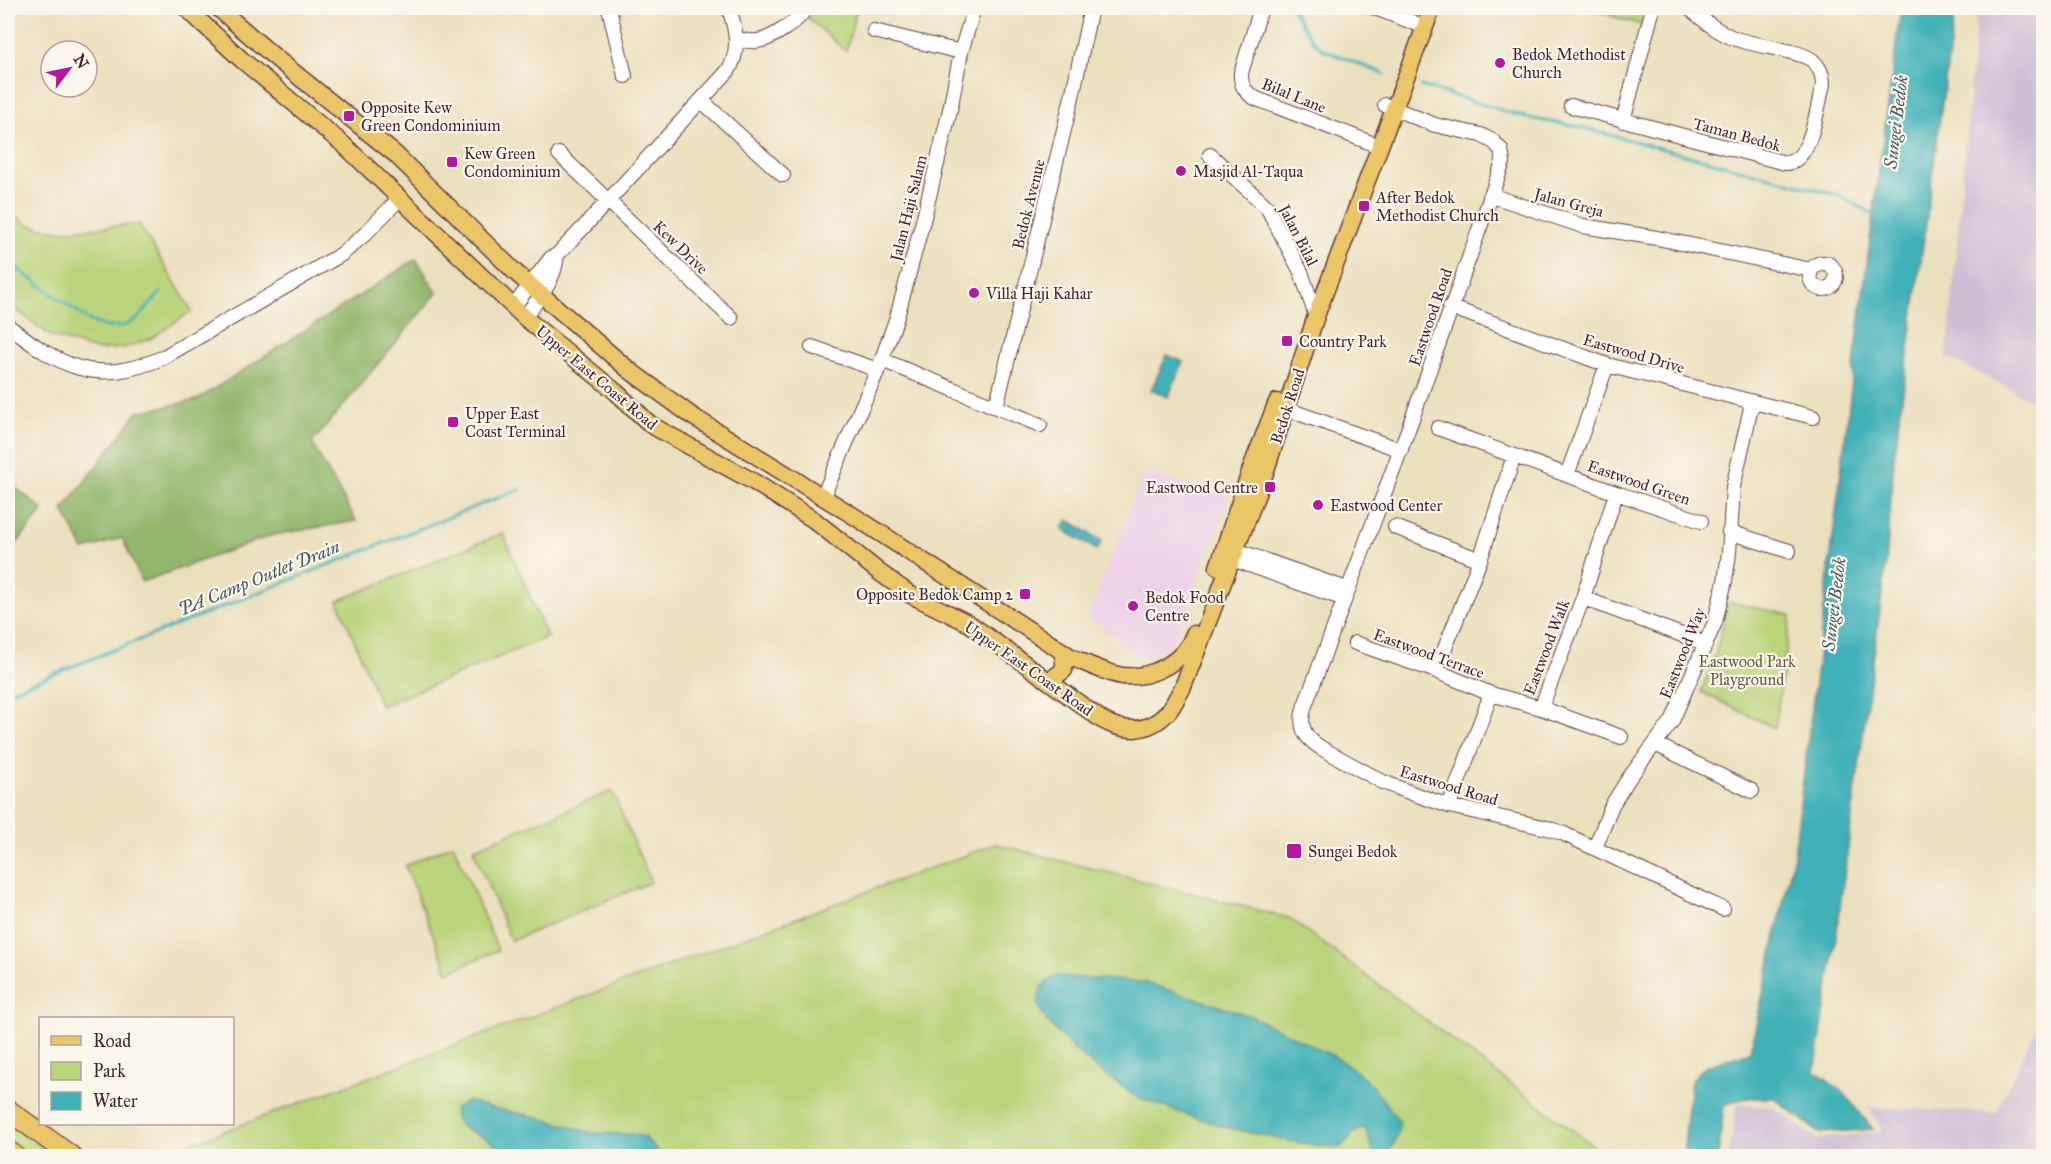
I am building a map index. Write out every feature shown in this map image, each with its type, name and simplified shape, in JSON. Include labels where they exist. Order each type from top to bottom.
[{"type":"highway","points":[[8,1110],[71,1156]]},
{"type":"highway","points":[[8,1151],[15,1156]]},
{"type":"main road","name":"Upper East Coast Road","points":[[186,8],[242,60],[344,145],[519,312],[616,392],[651,425],[753,482],[814,520],[911,595],[970,624],[1112,726],[1123,730],[1149,726]]},
{"type":"main road","name":"Upper East Coast Road","points":[[218,8],[277,59],[402,159],[485,244],[629,370],[692,416],[1071,657],[1107,672],[1125,676],[1157,670]]},
{"type":"main road","name":"Bedok Road","points":[[1420,26],[1422,8]]},
{"type":"main road","name":"Bedok Road","points":[[1149,726],[1168,712],[1183,687],[1228,552],[1252,466],[1281,407],[1314,310],[1420,26],[1432,8]]},
{"type":"main road","name":"Bedok Road","points":[[1157,670],[1174,661],[1191,643],[1228,552]]},
{"type":"main road","points":[[1049,681],[1064,670],[1062,651]]},
{"type":"street","points":[[609,8],[625,76]]},
{"type":"street","points":[[519,312],[530,284],[550,258],[556,255],[609,201],[702,101],[733,64],[737,39],[729,8]]},
{"type":"street","points":[[737,39],[757,42],[765,39],[798,19],[806,8]]},
{"type":"street","name":"Jalan Haji Salam","points":[[825,499],[827,487],[880,365],[897,317],[923,221],[950,110],[961,52],[974,8]]},
{"type":"street","name":"Bedok Avenue","points":[[996,407],[1072,97],[1091,8]]},
{"type":"street","name":"Bilal Lane","points":[[1261,8],[1241,73],[1241,82],[1247,93],[1375,145]]},
{"type":"street","points":[[1376,8],[1420,26]]},
{"type":"street","points":[[1623,121],[1653,8]]},
{"type":"street","name":"Taman Bedok","points":[[1571,106],[1785,163],[1794,162],[1805,152],[1823,85],[1823,78],[1816,64],[1805,56],[1728,36],[1689,8]]},
{"type":"street","points":[[874,31],[961,52]]},
{"type":"street","points":[[702,101],[783,175]]},
{"type":"street","points":[[1390,107],[1435,125],[1481,135],[1497,145],[1502,153],[1503,162],[1490,195]]},
{"type":"street","name":"Kew Drive","points":[[559,154],[731,318]]},
{"type":"street","name":"Jalan Bilal","points":[[1210,155],[1267,207],[1301,272],[1314,310]]},
{"type":"street","name":"Jalan Greja","points":[[1490,195],[1583,226],[1657,238],[1811,270]]},
{"type":"street","name":"Eastwood Road","points":[[1490,195],[1401,450],[1304,708],[1302,730],[1314,744],[1383,782],[1449,806],[1547,828],[1595,848],[1723,909]]},
{"type":"street","points":[[8,326],[62,363],[90,371],[115,371],[144,366],[162,358],[342,254],[365,234],[399,198]]},
{"type":"street","points":[[519,312],[543,295],[555,270],[556,255]]},
{"type":"street","name":"Eastwood Drive","points":[[1450,307],[1607,365],[1812,417]]},
{"type":"street","points":[[812,347],[880,365],[1040,425]]},
{"type":"street","name":"Eastwood Green","points":[[1567,475],[1607,365]]},
{"type":"street","name":"Eastwood Way","points":[[1595,848],[1612,806],[1636,766],[1655,744],[1676,712],[1715,622],[1729,553],[1733,487],[1752,403]]},
{"type":"street","points":[[1281,407],[1401,450]]},
{"type":"street","name":"Eastwood Green","points":[[1438,428],[1616,493],[1701,520]]},
{"type":"street","points":[[1436,671],[1480,560],[1514,456]]},
{"type":"street","name":"Eastwood Walk","points":[[1541,708],[1583,598],[1616,493]]},
{"type":"street","points":[[1395,527],[1480,560]]},
{"type":"street","points":[[1729,532],[1789,550]]},
{"type":"street","points":[[1228,552],[1345,594]]},
{"type":"street","name":"Eastwood Walk","points":[[1583,598],[1706,645]]},
{"type":"street","name":"Eastwood Terrace","points":[[1355,643],[1436,671],[1491,694],[1541,708],[1621,737]]},
{"type":"street","name":"Eastwood Terrace","points":[[1449,806],[1491,694]]},
{"type":"street","points":[[1655,744],[1752,791]]},
{"type":"shaded area","points":[[1977,8],[2043,8],[2043,406],[1947,357]]},
{"type":"shaded area","points":[[1144,473],[1198,488],[1199,486],[1229,497],[1176,638],[1163,651],[1143,656],[1134,655],[1095,622],[1087,618]]},
{"type":"shaded area","points":[[2043,1013],[2043,1156],[1728,1156],[1737,1104],[1771,1107],[1817,1139],[1882,1131],[1868,1107],[1996,1113]]},
{"type":"green space","points":[[811,8],[857,8],[846,51],[808,18]]},
{"type":"green space","points":[[1583,8],[1651,8],[1646,26]]},
{"type":"green space","points":[[12,213],[28,225],[60,231],[139,224],[192,311],[150,339],[123,348],[96,350],[51,336],[8,303],[8,219]]},
{"type":"green space","points":[[416,259],[437,293],[312,443],[356,521],[273,535],[142,582],[122,538],[84,550],[63,510],[138,412],[197,400]]},
{"type":"green space","points":[[8,482],[44,510],[8,554]]},
{"type":"green space","points":[[503,533],[547,637],[381,706],[338,601]]},
{"type":"green space","name":"Eastwood Park Playground","points":[[1729,602],[1791,615],[1775,728],[1701,692],[1716,652]]},
{"type":"green space","points":[[612,791],[651,882],[511,941],[473,849]]},
{"type":"green space","points":[[453,844],[498,950],[448,972],[405,866]]},
{"type":"green space","points":[[995,844],[1289,918],[1607,1156],[147,1156],[145,1154],[203,1139]]},
{"type":"green space","points":[[8,1122],[55,1156],[30,1156],[8,1140]]},
{"type":"water","points":[[1901,8],[1955,8],[1894,458],[1886,564],[1835,943],[1815,1072],[1842,1091],[1873,1129],[1819,1133],[1774,1098],[1741,1099],[1724,1106],[1718,1156],[1683,1156],[1691,1083],[1695,1076],[1708,1066],[1750,1052],[1794,855],[1862,301]]},
{"type":"water","points":[[1167,355],[1183,362],[1168,397],[1151,390]]},
{"type":"water","points":[[1068,520],[1102,541],[1097,550],[1062,529]]},
{"type":"water","points":[[1055,976],[1143,982],[1251,1016],[1335,1057],[1356,1071],[1371,1085],[1400,1122],[1395,1140],[1384,1156],[1374,1155],[1366,1130],[1363,1128],[1339,1148],[1287,1141],[1229,1128],[1135,1096],[1072,1048],[1047,1021],[1038,1005],[1041,987]]},
{"type":"water","points":[[468,1101],[538,1117],[591,1133],[629,1134],[644,1137],[663,1156],[511,1156],[484,1137],[465,1129],[456,1121],[454,1109]]},
{"type":"waterway","points":[[1291,8],[1313,41],[1322,49],[1384,74]]},
{"type":"waterway","points":[[1421,86],[1528,118],[1580,127],[1838,195],[1877,216]]},
{"type":"waterway","points":[[8,262],[90,321],[107,327],[124,326],[137,319],[161,292]]},
{"type":"waterway","name":"PA Camp Outlet Drain","points":[[8,692],[520,489]]},
{"type":"place","name":"Bedok Methodist Church","points":[[1500,63]]},
{"type":"place","name":"Opposite Kew Green Condominium","points":[[349,116]]},
{"type":"place","name":"Kew Green Condominium","points":[[452,162]]},
{"type":"place","name":"Masjid Al-Taqua","points":[[1181,171]]},
{"type":"place","name":"After Bedok Methodist Church","points":[[1364,206]]},
{"type":"place","name":"Villa Haji Kahar","points":[[974,293]]},
{"type":"place","name":"Country Park","points":[[1287,341]]},
{"type":"place","name":"Upper East Coast Terminal","points":[[453,422]]},
{"type":"place","name":"Eastwood Centre","points":[[1270,487]]},
{"type":"place","name":"Eastwood Center","points":[[1318,505]]},
{"type":"place","name":"Opposite Bedok Camp 2","points":[[1025,594]]},
{"type":"place","name":"Bedok Food Centre","points":[[1133,606]]},
{"type":"place","name":"Sungei Bedok","points":[[1294,851]]}]
